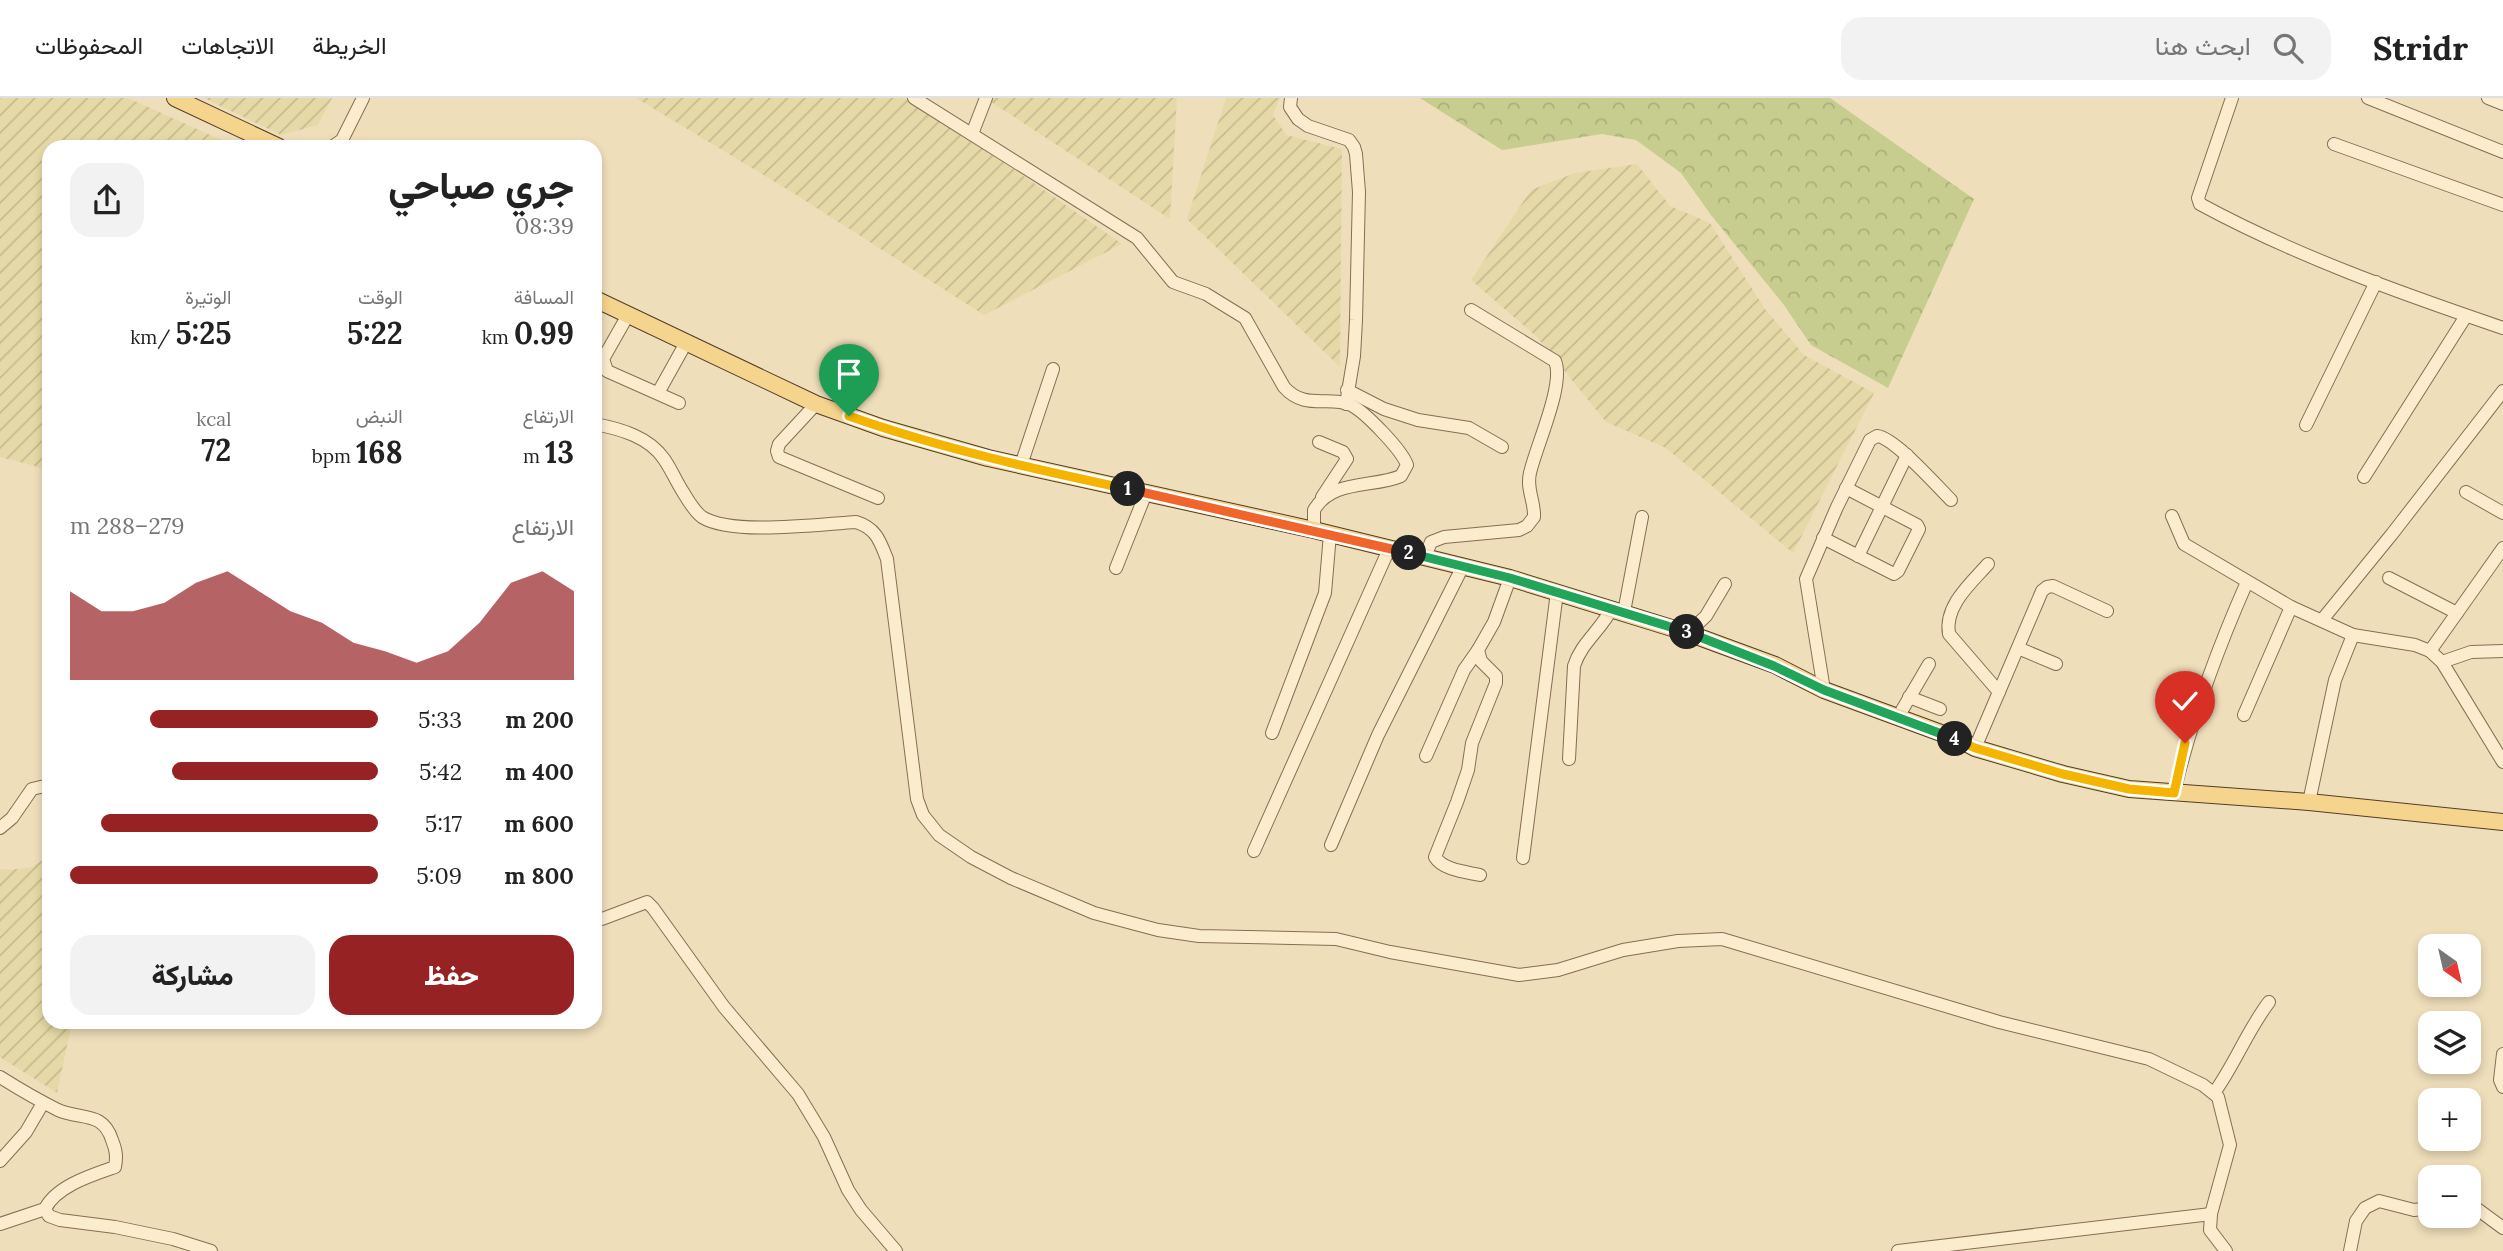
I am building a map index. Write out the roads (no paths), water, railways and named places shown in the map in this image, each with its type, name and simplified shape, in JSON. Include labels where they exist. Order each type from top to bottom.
[{"type":"main road","points":[[174,98],[264,140]]},
{"type":"main road","points":[[602,302],[816,404],[883,428],[1021,466],[1322,532],[1510,578],[1688,633],[1774,666],[1824,690],[1975,748],[2063,774],[2129,789],[2309,802],[2503,822]]},
{"type":"street","points":[[342,140],[363,98]]},
{"type":"street","points":[[914,98],[1137,237],[1173,282],[1206,294],[1245,318],[1291,395],[1318,402],[1352,405],[1404,456],[1407,465],[1405,472],[1393,480],[1341,489],[1318,502]]},
{"type":"street","points":[[972,134],[986,98]]},
{"type":"street","points":[[1291,98],[1290,107],[1298,119],[1308,126],[1349,141],[1354,147],[1359,192],[1356,320],[1354,356],[1346,404]]},
{"type":"street","points":[[2232,98],[2197,198],[2200,204],[2245,228],[2376,282],[2503,328]]},
{"type":"street","points":[[2368,98],[2503,152]]},
{"type":"street","points":[[2487,98],[2503,104]]},
{"type":"street","points":[[2334,144],[2503,205]]},
{"type":"street","points":[[2306,425],[2376,282]]},
{"type":"street","points":[[1425,557],[1431,542],[1444,537],[1519,530],[1527,526],[1534,517],[1529,477],[1554,395],[1558,368],[1555,361],[1471,310]]},
{"type":"street","points":[[628,314],[603,359],[607,371],[679,403]]},
{"type":"street","points":[[2364,477],[2466,316]]},
{"type":"street","points":[[658,393],[687,341]]},
{"type":"street","points":[[1021,466],[1053,369]]},
{"type":"street","points":[[1347,390],[1384,409],[1418,420],[1469,428],[1503,447]]},
{"type":"street","points":[[2322,620],[2503,391]]},
{"type":"street","points":[[816,404],[779,444],[779,457],[878,498]]},
{"type":"street","points":[[602,426],[637,436],[652,444],[665,460],[693,508],[703,517],[717,523],[751,527],[856,522],[866,525],[877,534],[887,559],[917,799],[923,815],[939,835],[971,857],[1012,878],[1094,913],[1158,930],[1199,936],[1336,939],[1390,952],[1519,975],[1558,970],[1623,950],[1678,941],[1722,939],[1998,1022],[2149,1059],[2203,1085],[2218,1097],[2230,1146],[2211,1214],[2210,1230],[2226,1251]]},
{"type":"street","points":[[1824,690],[1806,579],[1870,440],[1883,436],[1907,455],[1951,500]]},
{"type":"street","points":[[1272,733],[1325,593],[1322,532],[1314,510],[1348,459],[1343,452],[1319,442]]},
{"type":"street","points":[[1858,556],[1907,455]]},
{"type":"street","points":[[1823,538],[1894,573],[1898,571],[1916,538],[1919,529],[1917,525],[1846,488]]},
{"type":"street","points":[[2466,492],[2503,513]]},
{"type":"street","points":[[1116,568],[1146,493]]},
{"type":"street","points":[[2172,516],[2184,544],[2291,607],[2353,635],[2415,645],[2430,651],[2442,662],[2503,762]]},
{"type":"street","points":[[1570,759],[1574,666],[1578,654],[1618,610],[1642,517]]},
{"type":"street","points":[[1254,851],[1389,548]]},
{"type":"street","points":[[2430,651],[2503,548]]},
{"type":"street","points":[[1988,564],[1955,603],[1947,623],[1949,634],[1999,692]]},
{"type":"street","points":[[1331,845],[1378,735],[1464,566]]},
{"type":"street","points":[[1426,756],[1464,670],[1494,622],[1510,578]]},
{"type":"street","points":[[2389,578],[2457,613]]},
{"type":"street","points":[[2174,793],[2189,731],[2224,635],[2247,582]]},
{"type":"street","points":[[1688,633],[1703,620],[1725,584]]},
{"type":"street","points":[[1975,748],[2042,592],[2053,586],[2107,611]]},
{"type":"street","points":[[1523,858],[1557,592]]},
{"type":"street","points":[[2244,715],[2291,607]]},
{"type":"street","points":[[2309,802],[2336,681],[2353,635]]},
{"type":"street","points":[[2018,648],[2056,664]]},
{"type":"street","points":[[1478,650],[1481,660],[1496,676],[1496,683],[1472,743],[1468,769],[1435,857],[1445,866],[1480,875]]},
{"type":"street","points":[[2442,662],[2472,652],[2503,650]]},
{"type":"street","points":[[1898,718],[1929,664]]},
{"type":"street","points":[[1909,697],[1940,709]]},
{"type":"street","points":[[0,828],[12,818],[32,789],[42,787]]},
{"type":"street","points":[[602,919],[647,902],[653,908],[724,1007],[798,1094],[824,1138],[854,1200],[896,1251]]},
{"type":"street","points":[[2214,1093],[2227,1075],[2252,1023],[2269,1002]]},
{"type":"street","points":[[2503,1054],[2500,1080],[2503,1087]]},
{"type":"street","points":[[0,1077],[67,1114],[98,1119],[109,1129],[117,1156],[115,1167],[57,1192],[49,1199],[45,1209],[0,1224]]},
{"type":"street","points":[[0,1161],[26,1132],[43,1103]]},
{"type":"street","points":[[2350,1251],[2356,1221],[2365,1208],[2379,1201],[2418,1210]]},
{"type":"street","points":[[45,1209],[50,1216],[60,1220],[115,1227],[173,1239],[211,1251]]},
{"type":"street","points":[[2481,1212],[2503,1228]]},
{"type":"street","points":[[1898,1251],[2211,1214]]}]
